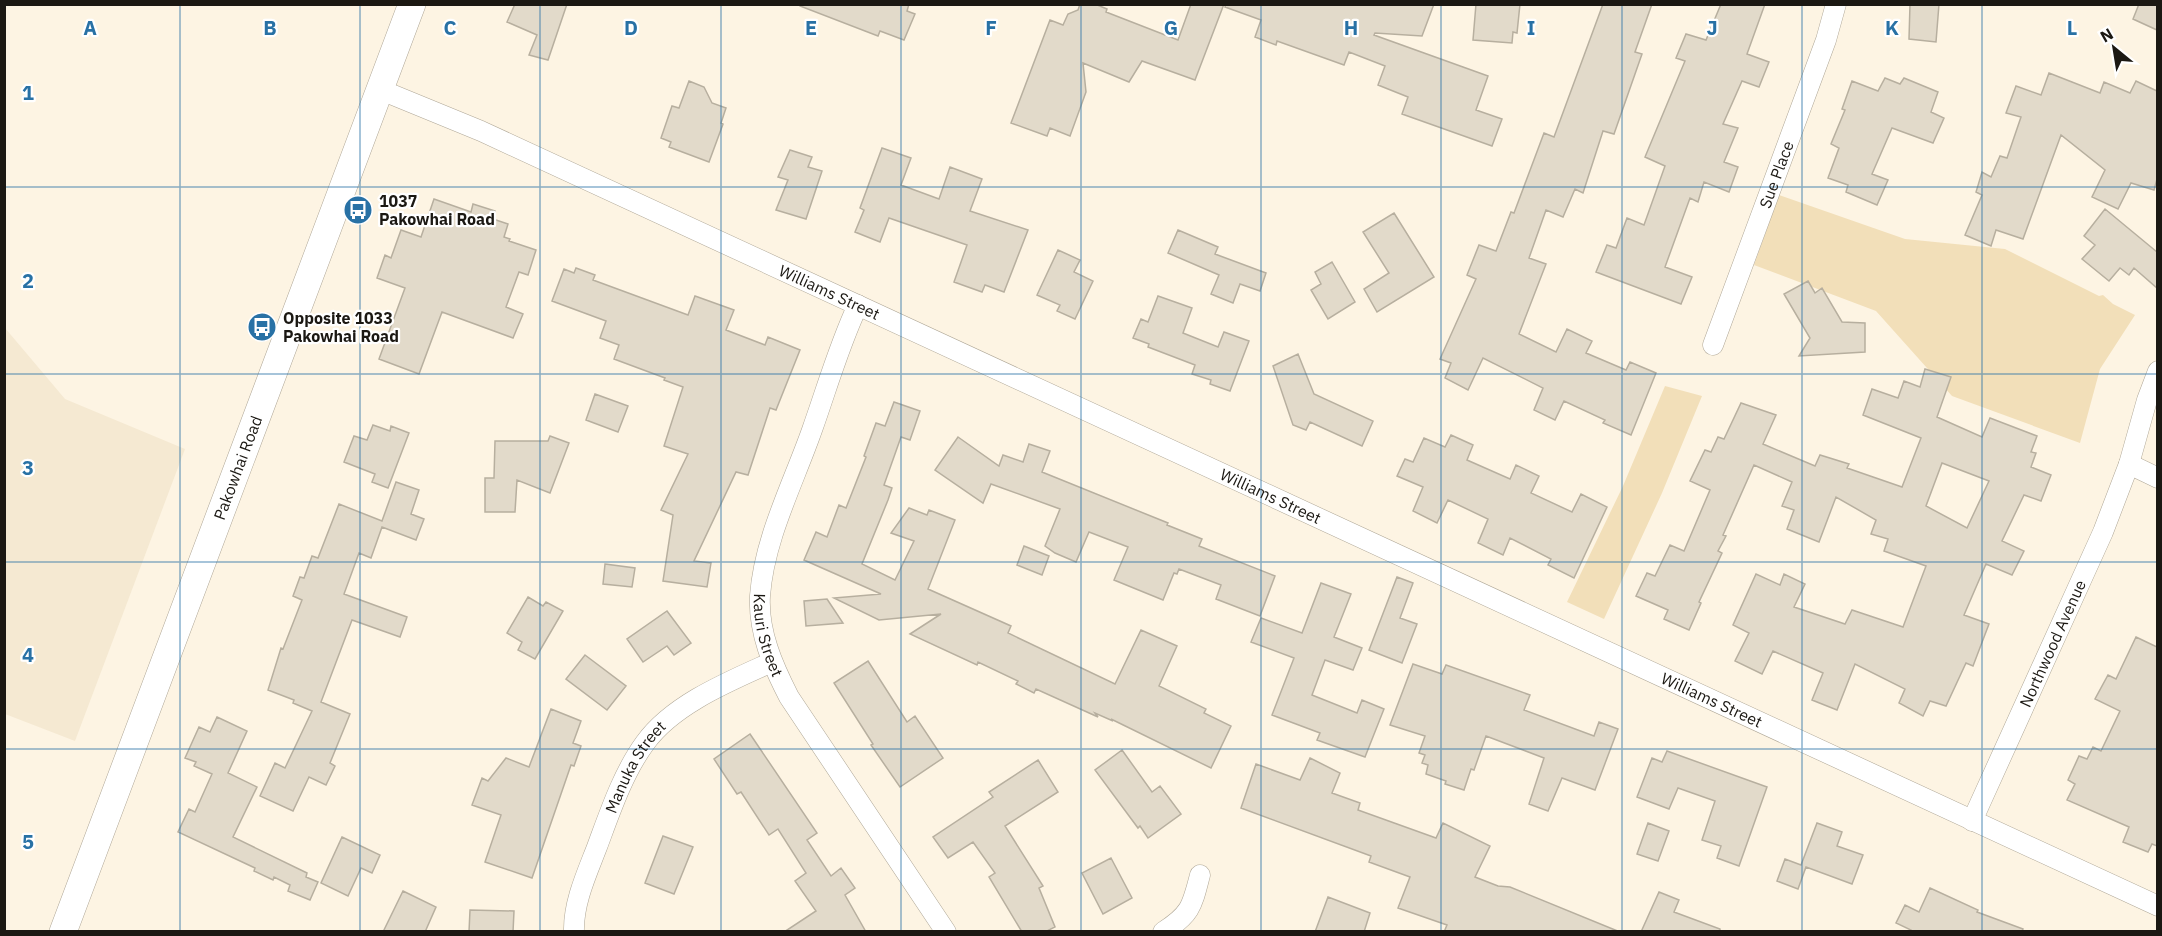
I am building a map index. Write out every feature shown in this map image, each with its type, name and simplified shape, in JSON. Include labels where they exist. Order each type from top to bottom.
[{"type":"main road","name":"Pakowhai Road","points":[[63,932],[412,4]]},
{"type":"street","name":"Sue Place","points":[[1713,345],[1826,40],[1836,4]]},
{"type":"street","name":"Williams Street","points":[[381,90],[481,131],[2157,906]]},
{"type":"street","name":"Kauri Street","points":[[858,305],[848,326],[775,528],[764,567],[760,597],[761,624],[772,662],[789,697],[946,932]]},
{"type":"street","name":"Northwood Avenue","points":[[1972,821],[2103,532],[2129,465],[2146,400],[2157,371]]},
{"type":"street","points":[[2129,465],[2157,478]]},
{"type":"street","name":"Manuka Street","points":[[574,932],[581,892],[610,812],[645,742],[669,718],[710,691],[772,662]]},
{"type":"street","points":[[1163,932],[1183,919],[1194,900],[1200,875]]},
{"type":"shaded area","points":[[1779,195],[1905,239],[2005,249],[2099,296],[2103,295],[2113,304],[2135,315],[2100,369],[2080,443],[1952,396],[1876,311],[1754,265]]},
{"type":"shaded area","points":[[5,328],[65,399],[185,449],[75,741],[5,714]]},
{"type":"shaded area","points":[[1665,386],[1702,396],[1662,493],[1604,619],[1567,602],[1623,486]]},
{"type":"building","points":[[515,4],[567,4],[548,60],[529,55],[537,35],[507,22]]},
{"type":"building","points":[[800,4],[909,4],[907,11],[915,14],[904,40],[880,31],[878,36],[800,6]]},
{"type":"building","points":[[1080,4],[1095,4],[1107,9],[1106,12],[1178,40],[1191,4],[1224,4],[1195,80],[1142,61],[1129,82],[1083,63],[1086,92],[1070,136],[1050,128],[1047,136],[1011,123],[1050,20],[1063,25],[1068,14],[1078,10]]},
{"type":"building","points":[[1226,4],[1434,4],[1422,36],[1375,33],[1374,35],[1488,76],[1476,110],[1502,119],[1492,146],[1402,114],[1408,97],[1378,85],[1385,66],[1349,52],[1344,65],[1277,41],[1276,45],[1255,37],[1261,20],[1225,7]]},
{"type":"building","points":[[1476,4],[1520,4],[1517,33],[1513,32],[1512,43],[1473,40]]},
{"type":"building","points":[[1603,4],[1652,4],[1635,52],[1642,54],[1614,134],[1603,131],[1583,193],[1575,189],[1563,217],[1546,210],[1529,258],[1546,264],[1519,334],[1556,352],[1567,329],[1592,341],[1586,353],[1626,370],[1630,362],[1656,373],[1631,435],[1603,423],[1605,420],[1564,401],[1555,420],[1534,410],[1543,388],[1483,358],[1468,390],[1445,378],[1451,363],[1440,359],[1476,279],[1467,275],[1479,245],[1496,251],[1511,212],[1514,213],[1544,133],[1554,137]]},
{"type":"building","points":[[1721,4],[1765,4],[1747,54],[1769,62],[1759,87],[1742,81],[1723,124],[1738,128],[1724,162],[1738,167],[1729,192],[1704,182],[1698,202],[1690,198],[1665,267],[1692,277],[1681,304],[1596,272],[1607,245],[1616,248],[1627,218],[1644,225],[1665,166],[1645,157],[1685,61],[1676,58],[1686,34],[1706,40]]},
{"type":"building","points":[[1910,4],[1939,4],[1936,42],[1909,39]]},
{"type":"building","points":[[2139,4],[2157,4],[2157,30],[2133,19]]},
{"type":"building","points":[[2049,73],[2100,93],[2104,82],[2130,93],[2136,81],[2157,91],[2157,179],[2154,190],[2131,183],[2118,209],[2092,197],[2105,170],[2061,135],[2023,239],[1996,230],[1991,246],[1965,235],[1982,195],[1976,192],[1982,172],[1991,177],[2000,156],[2007,158],[2021,117],[2006,113],[2016,86],[2041,95]]},
{"type":"building","points":[[1885,78],[1900,84],[1904,78],[1938,92],[1931,112],[1944,118],[1933,143],[1892,128],[1872,174],[1888,180],[1877,205],[1846,192],[1848,185],[1828,178],[1839,148],[1831,144],[1845,110],[1842,109],[1852,81],[1878,91]]},
{"type":"building","points":[[689,81],[704,87],[712,103],[726,108],[721,123],[723,124],[709,162],[669,147],[671,142],[661,138],[672,106],[679,108]]},
{"type":"building","points":[[882,148],[911,158],[901,185],[939,199],[950,167],[982,179],[970,211],[1028,230],[1004,292],[985,285],[982,292],[954,282],[967,245],[889,218],[880,242],[855,232],[864,210],[860,208]]},
{"type":"building","points":[[790,150],[812,157],[808,167],[822,171],[806,219],[776,210],[788,180],[778,177]]},
{"type":"building","points":[[434,199],[471,212],[473,204],[495,211],[493,219],[508,224],[504,237],[510,239],[509,241],[536,250],[528,275],[519,272],[506,307],[523,314],[513,338],[442,312],[419,374],[379,359],[405,288],[377,278],[385,255],[391,258],[401,230],[421,237]]},
{"type":"building","points":[[2105,209],[2157,252],[2157,288],[2134,268],[2129,275],[2120,268],[2109,281],[2082,259],[2095,245],[2084,236]]},
{"type":"building","points":[[1394,213],[1434,277],[1377,312],[1364,289],[1389,273],[1363,232]]},
{"type":"building","points":[[1178,230],[1218,247],[1215,254],[1266,273],[1260,291],[1240,284],[1233,303],[1211,294],[1219,275],[1168,253]]},
{"type":"building","points":[[1058,250],[1080,260],[1074,272],[1093,281],[1075,319],[1057,311],[1060,305],[1037,295]]},
{"type":"building","points":[[1332,262],[1355,302],[1328,319],[1311,290],[1321,284],[1315,272]]},
{"type":"building","points":[[576,268],[595,275],[593,280],[688,315],[695,296],[734,310],[726,330],[765,345],[768,337],[800,350],[776,410],[770,408],[748,475],[736,472],[694,561],[711,563],[707,587],[663,581],[673,515],[661,510],[688,454],[664,446],[683,387],[614,359],[619,345],[600,338],[606,321],[552,301],[564,269],[574,273]]},
{"type":"building","points":[[1808,281],[1815,293],[1822,288],[1842,322],[1865,323],[1865,352],[1799,356],[1810,338],[1784,294]]},
{"type":"building","points":[[1158,296],[1192,308],[1183,333],[1218,347],[1224,332],[1249,341],[1230,391],[1210,384],[1211,380],[1192,374],[1195,365],[1148,347],[1149,344],[1133,338],[1141,319],[1148,322]]},
{"type":"building","points":[[1298,354],[1314,394],[1373,421],[1362,446],[1310,422],[1306,430],[1293,425],[1273,366]]},
{"type":"building","points":[[1925,369],[1951,377],[1937,417],[1982,437],[1990,418],[2037,436],[2031,452],[2036,453],[2031,467],[2051,475],[2041,501],[2024,495],[2002,541],[2024,551],[2012,575],[1986,564],[1964,615],[1989,624],[1973,666],[1966,663],[1946,706],[1930,701],[1923,716],[1899,703],[1905,689],[1855,664],[1837,710],[1812,700],[1823,673],[1773,651],[1762,674],[1735,661],[1749,633],[1733,625],[1756,574],[1780,585],[1784,574],[1805,584],[1794,607],[1845,624],[1852,610],[1903,627],[1926,566],[1884,551],[1888,539],[1871,534],[1876,520],[1836,497],[1819,542],[1787,529],[1794,510],[1782,506],[1792,482],[1754,465],[1723,535],[1726,536],[1718,551],[1722,553],[1699,602],[1701,603],[1689,630],[1664,619],[1668,610],[1636,596],[1647,573],[1655,576],[1670,545],[1684,551],[1710,490],[1690,481],[1705,450],[1711,452],[1718,437],[1724,439],[1741,403],[1776,415],[1763,444],[1815,466],[1820,455],[1849,464],[1847,468],[1902,487],[1921,438],[1863,415],[1872,389],[1898,398],[1904,381],[1920,387]],"holes":[[[1942,463],[1989,481],[1967,528],[1926,506]]]},
{"type":"building","points":[[595,394],[628,406],[618,432],[586,420]]},
{"type":"building","points":[[894,402],[920,411],[910,440],[901,437],[884,485],[892,488],[862,564],[895,580],[914,541],[891,533],[909,508],[927,515],[929,510],[955,520],[928,589],[1011,626],[1008,633],[1115,684],[1141,630],[1177,646],[1159,686],[1206,709],[1204,713],[1231,726],[1211,768],[1111,719],[1113,721],[1095,713],[1098,717],[1036,689],[1034,693],[1016,684],[1018,681],[910,634],[941,614],[879,620],[834,598],[881,594],[804,560],[816,532],[827,537],[839,505],[846,508],[866,457],[864,456],[876,423],[885,426]]},
{"type":"building","points":[[373,425],[390,431],[391,426],[409,433],[388,488],[372,482],[375,474],[344,462],[354,436],[367,440]]},
{"type":"building","points":[[1451,435],[1473,445],[1467,460],[1510,479],[1516,465],[1539,476],[1531,493],[1572,512],[1581,494],[1607,507],[1574,578],[1548,565],[1551,559],[1510,538],[1503,555],[1478,543],[1488,519],[1448,500],[1437,523],[1413,511],[1423,487],[1397,476],[1405,459],[1413,462],[1424,438],[1445,447]]},
{"type":"building","points":[[550,436],[569,443],[550,493],[517,480],[515,512],[485,512],[485,478],[494,478],[495,441],[548,441]]},
{"type":"building","points":[[958,437],[999,466],[1003,455],[1023,462],[1029,444],[1050,451],[1042,472],[1168,523],[1167,525],[1202,539],[1199,546],[1275,576],[1260,616],[1216,599],[1221,585],[1179,569],[1177,574],[1174,573],[1163,600],[1114,580],[1128,547],[1089,532],[1076,562],[1055,553],[1045,546],[1060,509],[991,484],[983,503],[935,470]]},
{"type":"building","points":[[396,482],[419,490],[411,514],[424,519],[416,540],[382,527],[371,558],[359,553],[344,594],[407,617],[400,637],[352,620],[321,702],[350,714],[330,763],[335,766],[326,785],[309,777],[293,811],[260,796],[275,763],[285,768],[312,711],[293,703],[294,700],[268,690],[281,648],[283,649],[302,600],[293,596],[300,577],[304,578],[312,556],[318,558],[339,504],[382,521]]},
{"type":"building","points":[[1024,546],[1049,556],[1042,575],[1017,565]]},
{"type":"building","points":[[605,564],[635,568],[632,587],[603,584]]},
{"type":"building","points":[[1397,577],[1413,583],[1400,618],[1417,624],[1402,663],[1369,650]]},
{"type":"building","points":[[1321,583],[1351,594],[1334,637],[1362,648],[1353,670],[1325,660],[1312,695],[1357,713],[1362,700],[1384,709],[1365,757],[1317,740],[1320,733],[1272,715],[1294,658],[1251,642],[1261,618],[1302,633]]},
{"type":"building","points":[[528,597],[543,606],[546,602],[563,611],[535,659],[518,650],[522,642],[507,633]]},
{"type":"building","points":[[827,599],[843,623],[806,626],[804,601]]},
{"type":"building","points":[[667,611],[691,643],[674,655],[667,646],[643,662],[627,639]]},
{"type":"building","points":[[2136,637],[2157,647],[2157,846],[2152,844],[2148,852],[2123,842],[2129,827],[2067,800],[2075,784],[2068,780],[2079,756],[2087,759],[2093,747],[2101,751],[2120,711],[2095,699],[2108,675],[2116,679]]},
{"type":"building","points":[[585,655],[626,686],[607,710],[566,679]]},
{"type":"building","points":[[868,661],[907,722],[915,716],[943,758],[900,787],[871,745],[873,744],[834,683]]},
{"type":"building","points":[[1413,664],[1442,674],[1446,665],[1530,695],[1524,710],[1594,736],[1599,722],[1618,729],[1595,790],[1562,778],[1548,811],[1529,804],[1544,758],[1486,736],[1464,790],[1445,784],[1446,781],[1426,774],[1428,765],[1422,763],[1425,755],[1419,753],[1425,736],[1390,725]]},
{"type":"building","points":[[551,709],[581,721],[573,743],[581,746],[574,766],[571,765],[532,878],[485,862],[501,815],[472,805],[482,778],[488,781],[506,758],[529,767]]},
{"type":"building","points":[[217,717],[247,731],[228,773],[257,787],[233,837],[307,873],[306,877],[318,882],[310,900],[288,891],[290,885],[274,877],[273,880],[254,871],[255,868],[178,832],[189,809],[195,812],[212,774],[194,766],[196,762],[185,758],[199,727],[210,732]]},
{"type":"building","points":[[750,734],[817,833],[807,840],[831,876],[841,868],[855,888],[845,895],[866,932],[784,932],[816,911],[795,881],[806,873],[778,829],[769,835],[741,792],[737,794],[714,759]]},
{"type":"building","points":[[1122,750],[1152,792],[1160,786],[1181,814],[1148,838],[1095,770]]},
{"type":"building","points":[[1667,751],[1767,787],[1739,866],[1717,858],[1721,846],[1702,840],[1715,801],[1678,788],[1669,809],[1637,797],[1652,758],[1662,762]]},
{"type":"building","points":[[1310,758],[1340,773],[1332,793],[1360,803],[1358,810],[1436,838],[1443,823],[1490,846],[1475,877],[1498,886],[1510,887],[1620,932],[1444,932],[1447,925],[1398,908],[1410,877],[1369,862],[1371,856],[1241,808],[1256,764],[1300,780]]},
{"type":"building","points":[[1038,760],[1058,792],[1005,826],[1043,886],[1039,888],[1055,927],[1045,932],[1022,932],[989,877],[995,873],[973,842],[948,858],[933,837],[993,797],[989,792]]},
{"type":"building","points":[[1648,823],[1669,831],[1658,861],[1637,854]]},
{"type":"building","points":[[1817,823],[1842,832],[1837,846],[1863,855],[1852,884],[1806,867],[1798,889],[1777,881],[1785,859],[1801,865]]},
{"type":"building","points":[[663,836],[693,847],[674,894],[645,883]]},
{"type":"building","points":[[342,837],[380,855],[372,873],[361,868],[348,896],[321,883]]},
{"type":"building","points":[[1111,858],[1132,898],[1103,914],[1082,873]]},
{"type":"building","points":[[1930,888],[1978,910],[1977,912],[2023,929],[2022,932],[1910,932],[1911,930],[1896,923],[1905,905],[1919,912]]},
{"type":"building","points":[[403,891],[436,907],[425,932],[383,932]]},
{"type":"building","points":[[1659,892],[1679,900],[1674,912],[1720,929],[1720,932],[1641,932]]},
{"type":"building","points":[[1328,897],[1370,913],[1364,932],[1315,932]]},
{"type":"building","points":[[470,910],[514,911],[513,932],[469,932]]},
{"type":"place","name":"1037 Pakowhai Road","points":[[358,210]]},
{"type":"place","name":"Opposite 1033 Pakowhai Road","points":[[262,327]]}]
